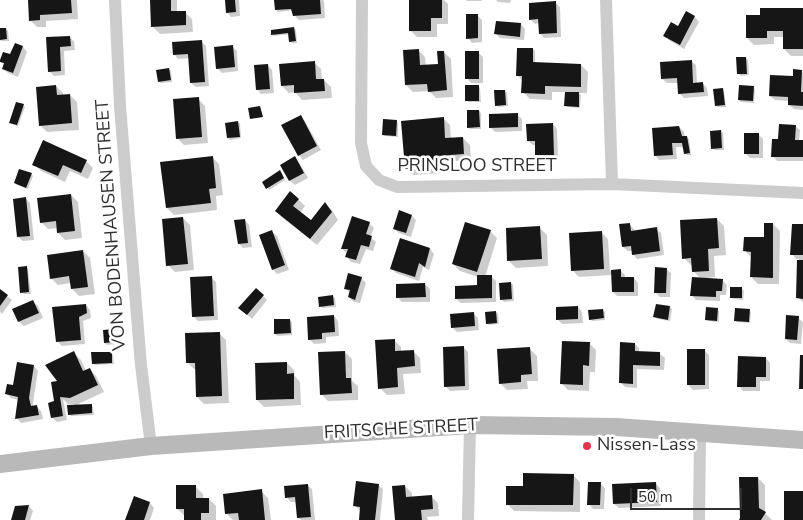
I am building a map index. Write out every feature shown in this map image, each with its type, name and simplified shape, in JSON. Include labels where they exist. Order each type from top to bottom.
[{"type":"street","name":"VON BODENHAUSEN STREET","points":[[115,0],[120,106],[132,258],[141,365],[151,446]]},
{"type":"street","name":"PRINSLOO STREET","points":[[362,0],[361,143],[366,166],[379,180],[397,187],[612,184],[803,192]]},
{"type":"street","points":[[606,0],[612,184]]},
{"type":"street","name":"FRITSCHE STREET","points":[[0,464],[151,446],[470,425],[616,427],[803,440]]},
{"type":"street","points":[[468,520],[470,425]]},
{"type":"street","points":[[700,433],[700,520]]},
{"type":"building","points":[[28,0],[71,0],[72,13],[40,15],[40,20],[29,21]]},
{"type":"building","points":[[150,0],[171,0],[171,11],[186,11],[186,25],[151,27]]},
{"type":"building","points":[[225,0],[235,0],[236,12],[226,13]]},
{"type":"building","points":[[274,0],[320,0],[321,14],[293,16],[291,9],[275,10]]},
{"type":"building","points":[[409,0],[442,0],[442,18],[431,18],[431,31],[409,31]]},
{"type":"building","points":[[556,1],[557,33],[539,34],[538,19],[529,20],[529,3]]},
{"type":"building","points":[[760,8],[803,8],[803,49],[783,49],[783,31],[767,31],[767,38],[746,38],[746,15],[760,15]]},
{"type":"building","points":[[686,11],[695,16],[680,45],[663,36],[671,22],[678,26]]},
{"type":"building","points":[[466,14],[478,14],[478,38],[466,39]]},
{"type":"building","points":[[496,21],[521,23],[520,37],[494,34]]},
{"type":"building","points":[[294,27],[296,41],[289,42],[288,33],[271,35],[271,30]]},
{"type":"building","points":[[0,28],[6,28],[7,39],[0,40]]},
{"type":"building","points":[[70,36],[71,46],[60,47],[61,71],[48,72],[46,37]]},
{"type":"building","points":[[202,40],[205,82],[190,83],[188,54],[173,55],[172,42]]},
{"type":"building","points":[[15,43],[23,46],[13,73],[2,69],[4,63],[0,62],[0,60],[3,52],[10,54]]},
{"type":"building","points":[[233,45],[235,67],[216,69],[214,47]]},
{"type":"building","points":[[517,48],[533,48],[533,62],[581,64],[581,87],[545,86],[545,94],[521,93],[522,76],[516,76]]},
{"type":"building","points":[[419,49],[420,65],[438,64],[437,51],[444,51],[447,90],[428,92],[427,84],[405,85],[403,50]]},
{"type":"building","points":[[465,51],[479,51],[479,79],[465,79]]},
{"type":"building","points":[[736,57],[746,57],[747,74],[737,74]]},
{"type":"building","points":[[692,60],[693,83],[703,82],[704,92],[678,94],[677,78],[661,79],[660,62]]},
{"type":"building","points":[[315,61],[316,79],[324,79],[325,91],[294,93],[294,85],[281,86],[279,64]]},
{"type":"building","points":[[268,64],[270,89],[256,90],[254,65]]},
{"type":"building","points":[[169,68],[171,80],[158,82],[156,70]]},
{"type":"building","points":[[793,69],[802,70],[801,92],[803,92],[803,106],[788,105],[788,97],[769,96],[770,75],[793,76]]},
{"type":"building","points":[[56,85],[57,95],[70,94],[72,123],[39,126],[36,87]]},
{"type":"building","points":[[465,85],[479,85],[479,101],[465,101]]},
{"type":"building","points":[[739,85],[754,86],[753,101],[738,100]]},
{"type":"building","points":[[723,88],[725,105],[715,106],[713,89]]},
{"type":"building","points":[[494,90],[505,90],[506,105],[495,106]]},
{"type":"building","points":[[565,92],[579,92],[579,107],[564,106]]},
{"type":"building","points":[[199,97],[202,137],[176,139],[173,99]]},
{"type":"building","points":[[16,102],[24,104],[17,125],[9,123]]},
{"type":"building","points":[[260,106],[263,117],[250,119],[248,108]]},
{"type":"building","points":[[467,110],[479,110],[480,127],[467,128]]},
{"type":"building","points":[[518,113],[518,127],[489,128],[489,114]]},
{"type":"building","points":[[301,115],[317,146],[298,156],[281,125]]},
{"type":"building","points":[[444,117],[445,138],[463,137],[464,154],[437,156],[437,166],[405,169],[401,121]]},
{"type":"building","points":[[383,119],[397,120],[396,136],[382,135]]},
{"type":"building","points":[[238,121],[240,137],[227,138],[225,123]]},
{"type":"building","points":[[553,123],[554,155],[535,155],[535,141],[527,141],[526,124]]},
{"type":"building","points":[[779,124],[796,125],[795,140],[803,140],[803,157],[771,157],[772,139],[778,139]]},
{"type":"building","points":[[679,126],[682,136],[687,136],[690,153],[684,154],[682,143],[672,143],[673,155],[654,156],[652,128]]},
{"type":"building","points":[[721,130],[722,148],[711,149],[710,131]]},
{"type":"building","points":[[744,133],[759,133],[759,154],[744,154]]},
{"type":"building","points":[[43,140],[87,160],[81,173],[63,165],[58,176],[32,165]]},
{"type":"building","points":[[213,156],[216,188],[209,189],[211,203],[166,208],[160,162]]},
{"type":"building","points":[[295,156],[304,173],[289,181],[280,165]]},
{"type":"building","points":[[19,169],[32,173],[26,188],[14,183]]},
{"type":"building","points":[[280,170],[284,178],[266,189],[262,182]]},
{"type":"building","points":[[290,191],[299,199],[293,206],[311,220],[325,202],[332,212],[310,239],[275,211]]},
{"type":"building","points":[[71,194],[75,231],[57,233],[56,221],[40,223],[37,198]]},
{"type":"building","points":[[26,197],[30,236],[17,237],[13,199]]},
{"type":"building","points":[[399,210],[412,215],[406,233],[393,229]]},
{"type":"building","points":[[352,216],[370,222],[366,234],[372,236],[369,247],[361,245],[356,260],[345,257],[348,249],[341,249]]},
{"type":"building","points":[[183,217],[188,264],[166,266],[162,219]]},
{"type":"building","points":[[717,218],[719,248],[708,249],[709,271],[692,272],[691,258],[682,259],[680,220]]},
{"type":"building","points":[[245,219],[248,243],[238,244],[234,220]]},
{"type":"building","points":[[465,222],[491,230],[477,272],[452,264]]},
{"type":"building","points":[[630,223],[631,231],[657,227],[660,251],[632,255],[631,246],[622,247],[619,224]]},
{"type":"building","points":[[764,223],[773,223],[773,278],[750,277],[751,252],[743,251],[744,237],[764,237]]},
{"type":"building","points":[[792,224],[803,224],[803,255],[790,255]]},
{"type":"building","points":[[540,226],[542,259],[507,261],[506,228]]},
{"type":"building","points":[[272,230],[285,265],[272,270],[259,235]]},
{"type":"building","points":[[602,231],[604,269],[571,271],[569,233]]},
{"type":"building","points":[[400,238],[430,248],[425,267],[419,263],[415,277],[390,269]]},
{"type":"building","points":[[83,250],[88,287],[71,289],[69,276],[50,279],[47,255]]},
{"type":"building","points":[[797,260],[803,260],[803,299],[796,298]]},
{"type":"building","points":[[27,266],[29,292],[20,293],[18,267]]},
{"type":"building","points":[[655,267],[667,268],[666,293],[654,293]]},
{"type":"building","points":[[621,269],[621,277],[634,277],[634,292],[612,292],[611,270]]},
{"type":"building","points":[[348,273],[362,277],[355,300],[348,297],[350,290],[344,289]]},
{"type":"building","points":[[477,275],[492,275],[492,298],[455,299],[455,286],[477,285]]},
{"type":"building","points":[[212,276],[214,316],[192,317],[190,277]]},
{"type":"building","points":[[692,277],[723,279],[722,291],[716,291],[716,297],[690,296]]},
{"type":"building","points":[[511,282],[512,299],[500,300],[499,283]]},
{"type":"building","points":[[425,283],[426,297],[396,298],[396,284]]},
{"type":"building","points":[[730,287],[742,287],[742,298],[730,298]]},
{"type":"building","points":[[256,288],[264,295],[247,315],[238,308]]},
{"type":"building","points":[[0,289],[8,295],[0,306]]},
{"type":"building","points":[[333,295],[334,305],[319,307],[318,297]]},
{"type":"building","points":[[33,300],[39,313],[18,322],[12,309]]},
{"type":"building","points":[[86,304],[87,313],[79,317],[81,340],[56,342],[52,307]]},
{"type":"building","points":[[656,304],[670,306],[668,320],[653,317]]},
{"type":"building","points":[[578,306],[578,319],[556,320],[556,307]]},
{"type":"building","points":[[706,307],[718,308],[717,321],[705,320]]},
{"type":"building","points":[[735,308],[750,309],[749,322],[734,321]]},
{"type":"building","points":[[603,309],[604,318],[589,320],[588,310]]},
{"type":"building","points":[[496,311],[497,323],[486,324],[485,312]]},
{"type":"building","points":[[474,312],[475,326],[451,328],[450,314]]},
{"type":"building","points":[[334,315],[335,332],[322,333],[322,339],[308,340],[307,317]]},
{"type":"building","points":[[786,315],[799,316],[797,340],[785,339]]},
{"type":"building","points":[[274,319],[290,319],[291,333],[274,334]]},
{"type":"building","points":[[114,329],[115,342],[104,343],[103,330]]},
{"type":"building","points":[[220,332],[222,396],[196,397],[195,363],[186,363],[185,333]]},
{"type":"building","points":[[395,339],[395,351],[414,350],[415,366],[397,368],[398,387],[378,389],[375,340]]},
{"type":"building","points":[[562,341],[590,342],[589,366],[583,365],[583,385],[560,384]]},
{"type":"building","points":[[620,342],[635,343],[635,351],[660,352],[660,366],[633,365],[633,384],[619,383]]},
{"type":"building","points":[[464,346],[465,386],[444,387],[443,347]]},
{"type":"building","points":[[530,347],[532,374],[521,375],[521,382],[499,384],[497,349]]},
{"type":"building","points":[[687,349],[705,349],[705,385],[687,385]]},
{"type":"building","points":[[74,351],[83,371],[90,368],[98,385],[70,398],[60,397],[63,416],[51,418],[48,403],[54,401],[51,382],[57,381],[45,365]]},
{"type":"building","points":[[345,351],[346,378],[351,378],[352,393],[320,395],[318,352]]},
{"type":"building","points":[[91,352],[112,352],[112,363],[92,364]]},
{"type":"building","points":[[800,355],[803,355],[803,389],[799,389]]},
{"type":"building","points":[[738,356],[766,357],[766,377],[756,377],[756,387],[737,387]]},
{"type":"building","points":[[17,362],[34,365],[29,398],[31,406],[37,405],[39,415],[15,419],[18,397],[5,394],[7,384],[13,385]]},
{"type":"building","points":[[287,362],[287,374],[294,373],[294,399],[256,400],[255,363]]},
{"type":"building","points":[[92,404],[92,413],[68,415],[67,405]]},
{"type":"building","points":[[523,473],[574,474],[573,505],[506,505],[506,486],[523,486]]},
{"type":"building","points":[[739,477],[758,477],[759,508],[766,512],[761,520],[739,520]]},
{"type":"building","points":[[356,481],[379,484],[375,520],[359,520],[360,507],[353,506]]},
{"type":"building","points":[[588,482],[601,482],[600,505],[587,505]]},
{"type":"building","points":[[656,482],[657,502],[613,504],[612,484]]},
{"type":"building","points":[[308,484],[311,517],[297,518],[295,497],[285,498],[284,486]]},
{"type":"building","points":[[176,485],[196,485],[196,498],[209,498],[209,513],[201,513],[201,520],[184,520],[184,509],[176,509]]},
{"type":"building","points":[[405,485],[406,497],[432,495],[433,509],[421,510],[422,520],[395,520],[392,486]]},
{"type":"building","points":[[262,489],[265,520],[239,520],[238,513],[225,514],[223,494]]},
{"type":"building","points":[[784,491],[803,491],[803,520],[784,520]]},
{"type":"building","points":[[134,496],[150,502],[144,520],[125,520]]},
{"type":"building","points":[[29,505],[25,520],[11,520],[15,506]]},
{"type":"place","name":"Nissen-Lass","points":[[587,446]]}]
